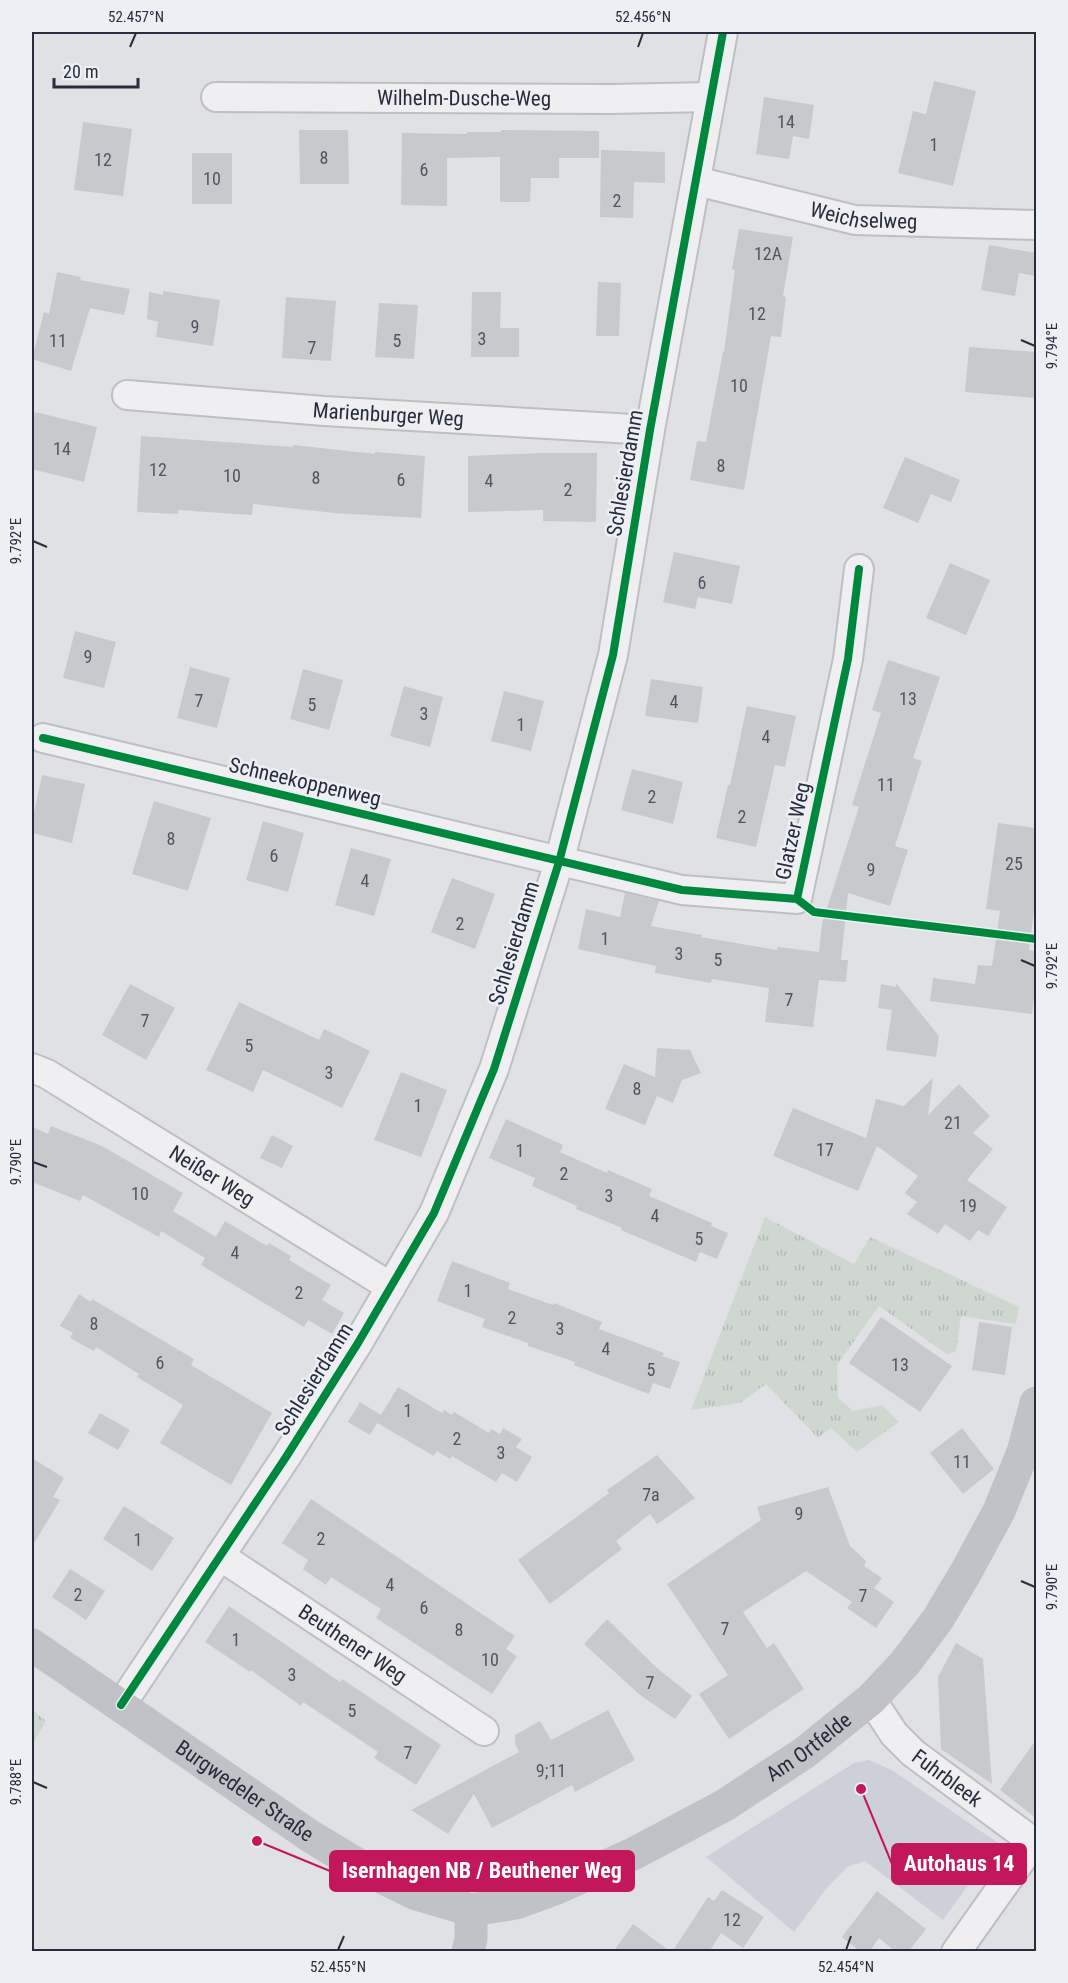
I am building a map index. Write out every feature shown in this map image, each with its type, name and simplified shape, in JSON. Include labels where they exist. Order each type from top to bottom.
[{"type":"main road","name":"Am Ortfelde","points":[[471,1910],[516,1903],[557,1888],[633,1854],[725,1805],[804,1754],[871,1699],[905,1663],[932,1628],[966,1572],[999,1511],[1023,1452],[1036,1403]]},
{"type":"main road","name":"Burgwedeler Straße","points":[[32,1645],[310,1836],[363,1868],[416,1894],[471,1910]]},
{"type":"main road","points":[[468,1952],[471,1939],[471,1910]]},
{"type":"street","name":"Schlesierdamm","points":[[120,1705],[286,1457],[391,1287],[434,1213],[494,1069],[559,862],[613,655],[650,430],[723,32]]},
{"type":"street","name":"Wilhelm-Dusche-Weg","points":[[216,97],[610,99],[711,97]]},
{"type":"street","name":"Weichselweg","points":[[696,182],[855,220],[1036,225]]},
{"type":"street","name":"Marienburger Weg","points":[[127,395],[324,411],[650,430]]},
{"type":"street","name":"Glatzer Weg","points":[[559,862],[682,890],[797,899],[848,659],[859,569]]},
{"type":"street","name":"Schneekoppenweg","points":[[43,738],[559,862]]},
{"type":"street","name":"Neißer Weg","points":[[32,1068],[57,1081],[391,1287]]},
{"type":"street","name":"Beuthener Weg","points":[[220,1556],[484,1731]]},
{"type":"street","name":"Fuhrbleek","points":[[871,1699],[894,1734],[913,1753],[1035,1843]]},
{"type":"street","points":[[956,1952],[1035,1843]]},
{"type":"shaded area","points":[[869,1760],[892,1770],[998,1843],[943,1920],[865,1861],[847,1867],[826,1889],[794,1932],[706,1857],[854,1763]]},
{"type":"green space","points":[[765,1217],[854,1264],[870,1237],[1019,1307],[1016,1324],[961,1316],[956,1351],[948,1355],[879,1306],[837,1365],[838,1398],[853,1411],[882,1405],[899,1422],[857,1452],[831,1428],[818,1438],[766,1384],[740,1403],[691,1410]]},
{"type":"green space","points":[[32,1709],[46,1721],[32,1745]]},
{"type":"building","points":[[934,81],[976,91],[953,186],[898,173],[913,111],[926,114]]},
{"type":"building","points":[[764,97],[814,105],[809,139],[793,136],[789,159],[756,154]]},
{"type":"building","points":[[83,122],[132,129],[123,196],[74,190]]},
{"type":"building","points":[[299,130],[348,130],[349,184],[300,184]]},
{"type":"building","points":[[501,130],[599,131],[599,158],[559,158],[559,178],[531,178],[530,202],[500,202],[500,157],[447,158],[447,206],[401,205],[402,133],[467,134],[467,132],[501,132]]},
{"type":"building","points":[[601,150],[665,152],[665,183],[634,182],[633,218],[600,217]]},
{"type":"building","points":[[192,153],[232,153],[232,204],[192,204]]},
{"type":"building","points":[[739,229],[793,237],[783,296],[786,297],[781,337],[771,336],[744,490],[690,480],[697,441],[706,442],[724,352],[735,270],[732,269]]},
{"type":"building","points":[[989,245],[1036,253],[1036,276],[1019,273],[1015,296],[981,290]]},
{"type":"building","points":[[57,272],[81,277],[80,280],[130,289],[124,315],[90,308],[71,371],[32,359],[44,312],[49,314]]},
{"type":"building","points":[[598,282],[621,283],[619,336],[596,336]]},
{"type":"building","points":[[163,291],[220,300],[213,346],[156,337],[158,322],[147,319],[149,292],[163,295]]},
{"type":"building","points":[[472,292],[501,292],[500,328],[519,328],[519,357],[471,357]]},
{"type":"building","points":[[286,297],[336,301],[331,361],[282,358]]},
{"type":"building","points":[[379,303],[418,305],[414,359],[375,357]]},
{"type":"building","points":[[969,347],[1036,352],[1036,398],[965,392]]},
{"type":"building","points":[[35,412],[97,427],[84,482],[32,469],[32,427]]},
{"type":"building","points":[[141,436],[425,456],[421,518],[334,513],[253,504],[252,515],[178,510],[178,514],[137,512]]},
{"type":"building","points":[[597,453],[596,522],[543,521],[543,510],[468,512],[468,456]]},
{"type":"building","points":[[905,457],[960,480],[951,502],[931,494],[918,523],[883,508]]},
{"type":"building","points":[[674,552],[740,566],[732,604],[698,597],[695,609],[663,602]]},
{"type":"building","points":[[950,563],[990,580],[966,635],[926,618]]},
{"type":"building","points":[[75,631],[116,642],[104,688],[63,678]]},
{"type":"building","points":[[888,660],[940,677],[913,758],[922,761],[895,846],[908,850],[890,906],[848,893],[841,960],[848,960],[846,982],[819,980],[813,1027],[765,1022],[769,988],[712,979],[711,983],[655,973],[656,966],[578,949],[586,909],[620,917],[625,893],[659,901],[651,926],[777,950],[778,947],[819,952],[822,924],[859,807],[852,805],[881,713],[872,710]]},
{"type":"building","points":[[190,667],[230,678],[217,728],[177,718]]},
{"type":"building","points":[[303,669],[343,680],[329,730],[290,719]]},
{"type":"building","points":[[651,679],[703,687],[698,723],[645,716]]},
{"type":"building","points":[[404,686],[443,697],[430,747],[390,736]]},
{"type":"building","points":[[504,691],[544,701],[531,751],[491,741]]},
{"type":"building","points":[[747,706],[796,716],[785,767],[775,765],[756,847],[716,838]]},
{"type":"building","points":[[632,769],[683,782],[673,824],[621,810]]},
{"type":"building","points":[[42,775],[85,784],[72,843],[32,833],[32,822]]},
{"type":"building","points":[[154,801],[211,818],[188,891],[132,874]]},
{"type":"building","points":[[263,821],[304,833],[288,892],[246,880]]},
{"type":"building","points":[[998,823],[1036,828],[1036,895],[1029,950],[1036,951],[1036,982],[1032,1014],[930,1001],[933,978],[975,984],[978,965],[992,966],[1000,911],[986,909]]},
{"type":"building","points":[[351,848],[391,859],[374,916],[335,905]]},
{"type":"building","points":[[452,878],[495,894],[475,949],[431,932]]},
{"type":"building","points":[[896,983],[939,1036],[936,1057],[886,1050],[892,1010],[878,1008],[881,984],[896,987]]},
{"type":"building","points":[[130,984],[175,1008],[146,1060],[102,1035]]},
{"type":"building","points":[[239,1002],[319,1040],[324,1029],[370,1051],[342,1108],[263,1070],[253,1092],[206,1070]]},
{"type":"building","points":[[657,1048],[690,1050],[701,1073],[682,1080],[673,1103],[657,1096],[645,1125],[605,1109],[624,1064],[655,1077]]},
{"type":"building","points":[[401,1072],[447,1090],[421,1157],[374,1140]]},
{"type":"building","points":[[933,1078],[928,1115],[959,1084],[990,1116],[973,1133],[993,1149],[967,1180],[1007,1207],[988,1236],[978,1230],[970,1241],[945,1224],[938,1234],[907,1214],[917,1202],[905,1193],[918,1176],[877,1146],[858,1191],[773,1156],[793,1108],[866,1138],[876,1099],[904,1106]]},
{"type":"building","points":[[506,1119],[563,1145],[560,1152],[607,1173],[608,1170],[652,1189],[649,1196],[712,1223],[711,1226],[728,1233],[717,1259],[700,1252],[696,1262],[621,1230],[622,1228],[576,1209],[577,1206],[532,1186],[535,1178],[489,1158]]},
{"type":"building","points":[[51,1126],[102,1146],[183,1193],[173,1211],[216,1237],[225,1221],[267,1246],[269,1243],[291,1256],[289,1260],[331,1285],[322,1300],[344,1313],[332,1334],[308,1320],[304,1327],[224,1279],[201,1265],[205,1258],[161,1231],[159,1237],[83,1195],[80,1201],[32,1182],[32,1127],[48,1134]]},
{"type":"building","points":[[272,1135],[293,1146],[282,1168],[260,1158]]},
{"type":"building","points":[[452,1261],[510,1283],[508,1289],[553,1305],[554,1303],[602,1322],[599,1329],[664,1353],[662,1356],[680,1362],[670,1389],[653,1383],[649,1394],[574,1365],[575,1362],[528,1346],[528,1343],[482,1327],[485,1319],[437,1301]]},
{"type":"building","points":[[79,1294],[91,1302],[92,1299],[194,1359],[191,1365],[272,1413],[231,1485],[160,1443],[183,1405],[137,1377],[139,1374],[96,1347],[94,1351],[70,1338],[73,1333],[60,1326]]},
{"type":"building","points":[[881,1317],[952,1366],[920,1412],[849,1363]]},
{"type":"building","points":[[979,1322],[1012,1327],[1005,1375],[972,1370]]},
{"type":"building","points":[[398,1387],[442,1413],[444,1410],[452,1415],[454,1412],[489,1433],[491,1429],[500,1434],[503,1428],[522,1439],[516,1447],[532,1457],[517,1482],[502,1473],[496,1482],[452,1456],[450,1459],[437,1451],[434,1456],[377,1423],[370,1435],[348,1422],[360,1402],[381,1415]]},
{"type":"building","points":[[100,1413],[130,1430],[118,1450],[88,1433]]},
{"type":"building","points":[[962,1428],[994,1469],[963,1494],[930,1453]]},
{"type":"building","points":[[657,1455],[695,1498],[657,1524],[650,1514],[616,1541],[622,1549],[550,1604],[518,1560],[609,1493],[607,1490]]},
{"type":"building","points":[[32,1458],[64,1478],[53,1497],[60,1500],[32,1547]]},
{"type":"building","points":[[828,1487],[850,1546],[866,1561],[864,1566],[882,1578],[874,1588],[894,1602],[876,1628],[847,1608],[852,1602],[806,1571],[743,1612],[767,1648],[774,1643],[804,1689],[729,1739],[699,1694],[728,1675],[667,1584],[761,1520],[757,1507]]},
{"type":"building","points":[[311,1499],[515,1636],[506,1649],[517,1656],[492,1694],[376,1618],[381,1609],[331,1577],[326,1585],[303,1569],[308,1560],[282,1543]]},
{"type":"building","points":[[124,1506],[174,1538],[152,1571],[103,1539]]},
{"type":"building","points":[[70,1569],[105,1591],[86,1620],[52,1597]]},
{"type":"building","points":[[229,1606],[340,1682],[342,1679],[441,1745],[416,1785],[374,1758],[378,1752],[303,1702],[301,1706],[251,1670],[250,1672],[205,1642]]},
{"type":"building","points":[[607,1619],[658,1669],[692,1696],[675,1719],[640,1695],[584,1644]]},
{"type":"building","points":[[956,1643],[983,1659],[992,1784],[941,1749],[938,1677]]},
{"type":"building","points":[[608,1710],[635,1760],[575,1792],[572,1785],[492,1828],[474,1794],[448,1834],[411,1810],[519,1752],[515,1744],[515,1735],[540,1721],[551,1740]]},
{"type":"building","points":[[1036,1740],[1036,1818],[1000,1790]]},
{"type":"building","points":[[722,1890],[764,1917],[743,1948],[721,1933],[709,1952],[672,1952],[708,1897],[714,1901]]},
{"type":"building","points":[[877,1891],[926,1929],[908,1952],[896,1952],[879,1938],[869,1952],[861,1952],[842,1937]]},
{"type":"building","points":[[633,1924],[671,1952],[613,1952]]},
{"type":"cycle path","points":[[121,1705],[286,1457],[358,1343],[434,1213],[494,1069],[559,862],[613,655],[650,430],[723,32]]},
{"type":"cycle path","points":[[43,738],[682,890],[797,899],[848,659],[859,569]]},
{"type":"cycle path","points":[[797,899],[814,912],[1036,939]]},
{"type":"place","name":"Autohaus 14","points":[[861,1789]]},
{"type":"place","name":"Isernhagen NB / Beuthener Weg","points":[[257,1841]]}]
